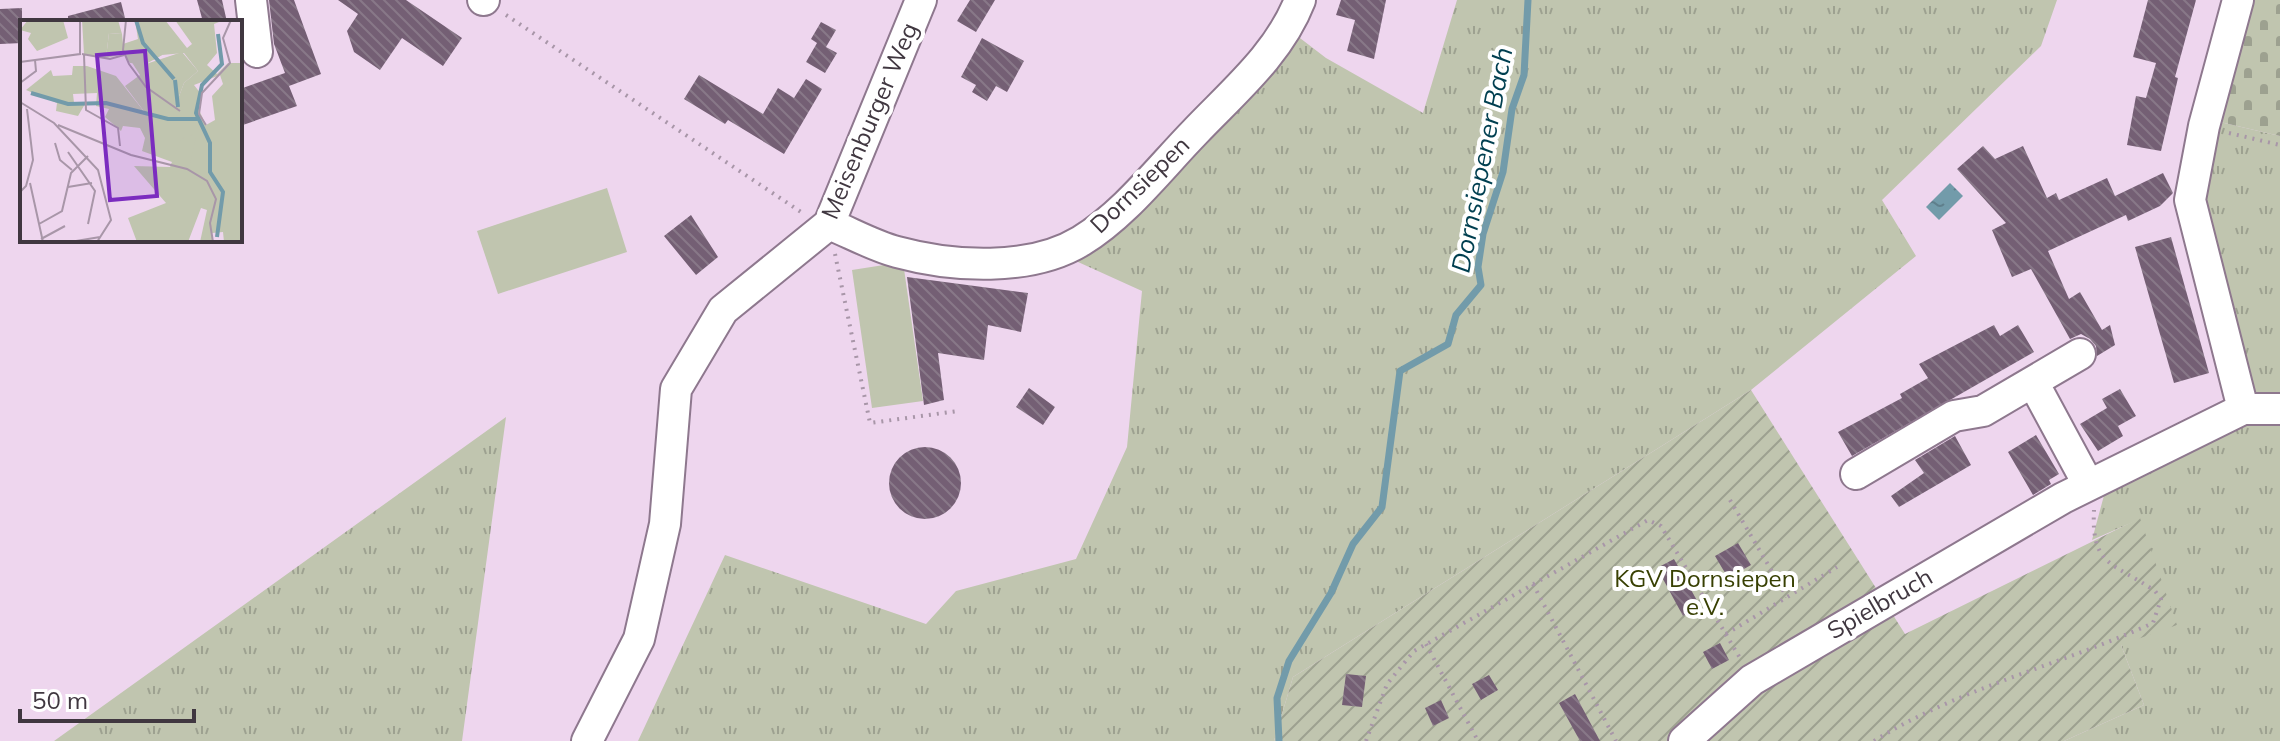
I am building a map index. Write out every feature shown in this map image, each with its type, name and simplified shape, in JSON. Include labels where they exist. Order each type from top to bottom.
[{"type":"street","points":[[251,0],[257,52]]},
{"type":"street","name":"Meisenburger Weg","points":[[587,741],[639,639],[665,524],[676,389],[723,310],[829,224],[921,0]]},
{"type":"street","name":"Dornsiepen","points":[[829,224],[895,252],[933,259],[1034,260],[1060,252],[1108,222],[1266,59],[1300,0]]},
{"type":"street","points":[[2238,0],[2204,126],[2190,208],[2243,409]]},
{"type":"street","points":[[1856,474],[1954,416],[1983,411],[2080,354]]},
{"type":"street","points":[[2033,382],[2092,482]]},
{"type":"street","name":"Spielbruch","points":[[1684,741],[1752,680],[2092,482],[2243,409],[2280,409]]},
{"type":"path","points":[[484,0],[804,214],[829,224],[870,423],[958,411]]},
{"type":"path","points":[[2204,126],[2280,145]]},
{"type":"path","points":[[1874,741],[1901,724],[2024,670],[2153,623],[2161,599],[2155,591],[2099,555],[2092,540],[2092,482]]},
{"type":"path","points":[[1730,500],[1787,597]]},
{"type":"path","points":[[1366,741],[1387,684],[1400,664],[1426,644],[1630,529],[1654,520],[1664,529],[1752,680]]},
{"type":"path","points":[[1726,634],[1837,567]]},
{"type":"path","points":[[1533,584],[1616,741]]},
{"type":"path","points":[[1426,644],[1478,741]]},
{"type":"green space","points":[[1457,0],[2057,0],[2041,46],[1882,200],[1916,256],[1751,390],[1293,677],[1274,741],[638,741],[725,555],[926,624],[956,591],[1076,559],[1127,447],[1142,291],[1067,257],[1296,35],[1326,58],[1423,113]]},
{"type":"green space","points":[[2254,0],[2280,0],[2280,136],[2220,122]]},
{"type":"green space","points":[[2220,122],[2280,136],[2280,741],[2064,741],[2144,705],[2121,645],[2140,519],[2092,540],[2106,488],[2247,418],[2202,214],[2205,176]]},
{"type":"green space","points":[[607,188],[627,252],[498,294],[477,231]]},
{"type":"green space","points":[[903,262],[923,401],[872,408],[852,270]]},
{"type":"green space","name":"KGV Dornsiepen e.V.","points":[[1751,390],[1905,634],[2140,518],[2177,625],[2121,645],[2144,705],[2064,741],[1274,741],[1293,677]]},
{"type":"green space","points":[[506,417],[462,741],[54,741]]},
{"type":"water","points":[[1950,183],[1963,196],[1939,220],[1926,207]]},
{"type":"building","points":[[197,0],[222,0],[227,20],[202,20]]},
{"type":"building","points":[[269,0],[294,0],[321,74],[289,86],[297,106],[242,125],[242,88],[285,73],[274,44]]},
{"type":"building","points":[[338,0],[406,0],[462,38],[443,66],[402,38],[380,70],[354,52],[347,31],[358,14]]},
{"type":"building","points":[[970,0],[995,0],[976,32],[957,21]]},
{"type":"building","points":[[1341,0],[1386,0],[1374,59],[1347,51],[1355,20],[1336,15]]},
{"type":"building","points":[[2148,0],[2196,0],[2175,77],[2178,78],[2161,151],[2127,145],[2136,96],[2146,98],[2156,63],[2133,57]]},
{"type":"building","points":[[121,2],[126,20],[68,20],[68,16]]},
{"type":"building","points":[[22,8],[20,43],[0,44],[0,9]]},
{"type":"building","points":[[821,22],[836,30],[826,47],[837,53],[825,73],[806,62],[817,43],[811,39]]},
{"type":"building","points":[[982,38],[1024,61],[1007,92],[996,86],[987,101],[972,92],[976,85],[961,77]]},
{"type":"building","points":[[699,75],[763,114],[778,88],[794,98],[806,79],[822,89],[784,154],[728,120],[725,124],[684,99]]},
{"type":"building","points":[[1983,146],[1995,159],[2023,146],[2047,198],[2056,193],[2059,200],[2107,178],[2115,196],[2163,173],[2173,193],[2160,206],[2128,221],[2126,215],[2048,251],[2069,299],[2080,292],[2102,330],[2110,325],[2115,345],[2097,356],[2096,346],[2090,339],[2081,334],[2070,339],[2031,269],[2012,277],[1992,230],[2006,223],[1957,169]]},
{"type":"building","points":[[691,215],[718,257],[696,275],[664,236]]},
{"type":"building","points":[[2171,237],[2209,373],[2174,383],[2135,247]]},
{"type":"building","points":[[907,277],[1028,293],[1021,332],[988,325],[984,360],[938,353],[944,400],[924,405]]},
{"type":"building","points":[[1994,325],[2000,336],[2018,325],[2034,352],[1852,456],[1838,432],[1902,398],[1900,394],[1928,378],[1919,364]]},
{"type":"building","points":[[1029,388],[1055,407],[1043,425],[1016,407]]},
{"type":"building","points":[[2120,389],[2136,416],[2118,426],[2123,436],[2098,451],[2080,424],[2107,408],[2102,399]]},
{"type":"building","points":[[2036,435],[2059,474],[2049,480],[2051,484],[2033,495],[2008,452]]},
{"type":"building","points":[[1955,436],[1971,465],[1899,507],[1891,496],[1924,473],[1915,460]]},
{"type":"building","points":[[925,447],[945,453],[955,463],[961,483],[955,503],[945,513],[925,519],[905,513],[895,503],[889,483],[895,463],[905,453]]},
{"type":"building","points":[[1738,543],[1751,565],[1728,578],[1715,556]]},
{"type":"building","points":[[1674,559],[1700,606],[1683,616],[1657,568]]},
{"type":"building","points":[[1720,643],[1729,660],[1712,669],[1703,652]]},
{"type":"building","points":[[1346,674],[1366,676],[1362,707],[1342,705]]},
{"type":"building","points":[[1489,675],[1498,690],[1481,700],[1472,684]]},
{"type":"building","points":[[1575,694],[1600,741],[1580,741],[1559,703]]},
{"type":"building","points":[[1441,700],[1449,718],[1433,726],[1425,708]]},
{"type":"waterway","name":"Dornsiepener Bach","points":[[1279,741],[1277,698],[1289,661],[1331,593],[1353,544],[1382,507],[1400,371],[1448,344],[1456,315],[1481,285],[1478,267],[1483,234],[1503,172],[1512,109],[1524,75],[1528,0]]}]
